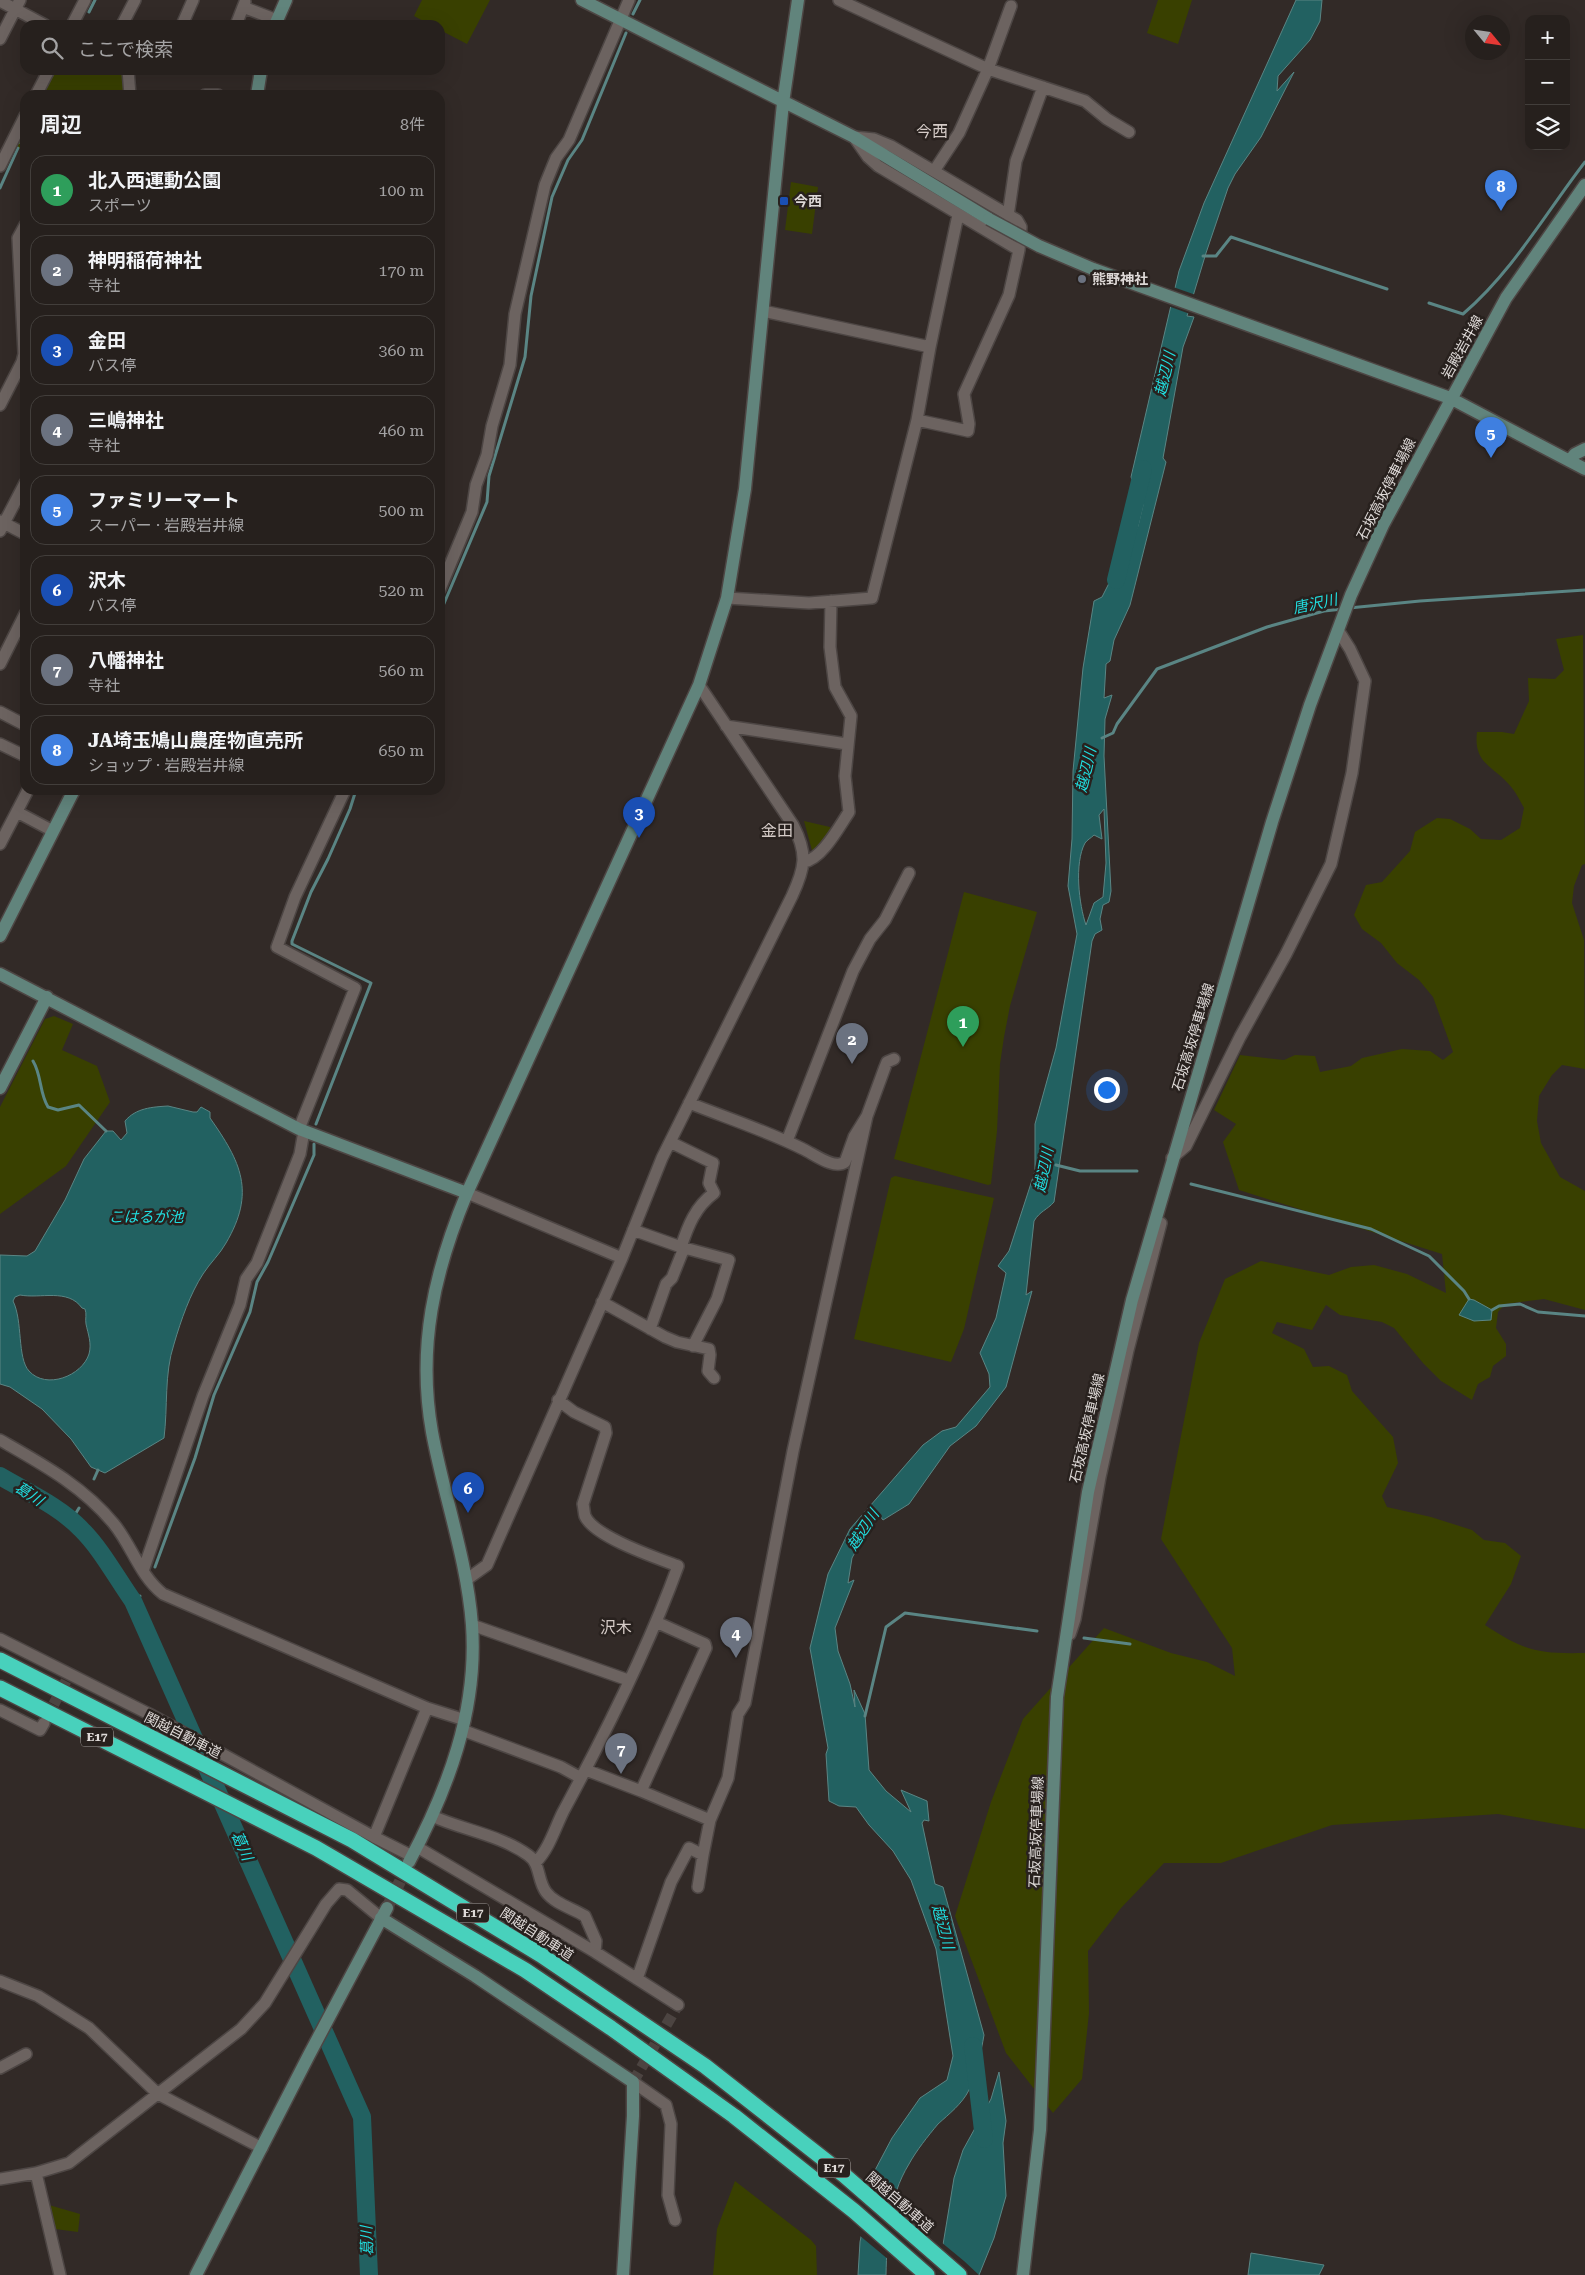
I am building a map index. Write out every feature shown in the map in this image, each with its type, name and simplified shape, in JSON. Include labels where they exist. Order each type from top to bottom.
[{"type":"highway","name":"関越自動車道","points":[[0,1660],[352,1840],[541,1955],[705,2066],[844,2175],[959,2275]]},
{"type":"highway","name":"E17","points":[[0,1688],[316,1848],[524,1970],[700,2091],[839,2199],[927,2275]]},
{"type":"street","points":[[75,20],[85,0]]},
{"type":"street","points":[[125,20],[135,0]]},
{"type":"street","points":[[184,20],[192,0]]},
{"type":"street","points":[[277,20],[286,0]]},
{"type":"street","points":[[582,0],[783,103],[854,137],[989,220],[1039,246],[1122,280],[1450,398]]},
{"type":"street","points":[[445,577],[472,512],[476,485],[487,455],[492,426],[510,365],[515,314],[545,185],[556,158],[569,140],[630,0]]},
{"type":"street","points":[[413,1855],[446,1785],[463,1725],[470,1673],[472,1625],[466,1580],[432,1433],[428,1403],[426,1355],[430,1315],[439,1270],[467,1193],[699,685],[727,598],[745,489],[783,103],[798,0]]},
{"type":"street","points":[[839,0],[988,69],[1085,101],[1107,119],[1129,132]]},
{"type":"street","points":[[0,2],[18,4],[39,20]]},
{"type":"street","points":[[0,39],[18,4]]},
{"type":"street","points":[[238,20],[245,4],[271,20]]},
{"type":"street","points":[[934,171],[960,132],[988,69],[1011,6]]},
{"type":"street","points":[[39,90],[46,75]]},
{"type":"street","points":[[128,75],[130,90]]},
{"type":"street","points":[[258,90],[260,75]]},
{"type":"street","points":[[1008,216],[1016,161],[1043,87]]},
{"type":"street","points":[[0,166],[20,126]]},
{"type":"street","points":[[854,137],[874,139],[909,155],[1017,220],[1021,227],[1019,250],[1009,295],[964,394],[969,424],[968,431],[917,420]]},
{"type":"street","points":[[854,137],[868,157],[878,166],[1019,250]]},
{"type":"street","name":"岩殿岩井線","points":[[1585,185],[1506,298],[1450,398],[1585,469]]},
{"type":"street","points":[[727,598],[778,602],[872,598],[917,420],[930,347],[958,215]]},
{"type":"street","points":[[20,234],[18,238],[20,278]]},
{"type":"street","points":[[763,311],[930,347]]},
{"type":"street","points":[[0,405],[20,366]]},
{"type":"street","name":"石坂高坂停車場線","points":[[1023,2275],[1040,2130],[1057,1697],[1088,1492],[1132,1300],[1272,822],[1310,705],[1340,624],[1383,525],[1450,398]]},
{"type":"street","points":[[1570,460],[1580,450],[1585,449]]},
{"type":"street","points":[[20,492],[1,525],[20,532]]},
{"type":"street","points":[[804,862],[812,860],[818,855],[849,812],[845,776],[851,716],[835,687],[830,647],[831,601]]},
{"type":"street","points":[[0,664],[20,624]]},
{"type":"street","points":[[1171,1163],[1186,1146],[1240,1037],[1286,954],[1331,864],[1352,772],[1365,680],[1340,624]]},
{"type":"street","points":[[466,1580],[487,1565],[622,1258],[670,1142],[801,876],[804,862],[802,846],[793,825],[699,685]]},
{"type":"street","points":[[0,712],[20,722]]},
{"type":"street","points":[[726,726],[847,744]]},
{"type":"street","points":[[0,744],[20,754]]},
{"type":"street","points":[[0,844],[26,795]]},
{"type":"street","points":[[0,936],[71,795]]},
{"type":"street","points":[[143,1570],[203,1396],[240,1305],[247,1276],[257,1263],[300,1154],[301,1130],[355,988],[277,947],[295,897],[342,795]]},
{"type":"street","points":[[17,812],[53,831]]},
{"type":"street","points":[[787,1141],[853,971],[870,939],[884,920],[909,873]]},
{"type":"street","points":[[0,974],[301,1130],[467,1193],[622,1258]]},
{"type":"street","points":[[0,1088],[46,997]]},
{"type":"street","points":[[698,1887],[710,1820],[728,1778],[738,1714],[745,1703],[793,1451],[867,1116],[887,1062],[894,1059]]},
{"type":"street","points":[[689,1103],[787,1141],[832,1164],[841,1164],[848,1156],[854,1137],[867,1116]]},
{"type":"street","points":[[650,1329],[666,1284],[672,1278],[682,1258],[682,1248],[693,1216],[706,1199],[714,1193],[709,1183],[714,1163],[670,1142]]},
{"type":"street","points":[[633,1230],[682,1248],[729,1260],[717,1299],[693,1346]]},
{"type":"street","points":[[602,1302],[677,1342],[709,1349],[708,1371],[714,1378]]},
{"type":"street","points":[[536,1862],[542,1857],[584,1774],[656,1622],[678,1566],[627,1547],[590,1523],[584,1515],[583,1504],[606,1433],[605,1427],[574,1412],[558,1400]]},
{"type":"street","points":[[0,1440],[66,1478],[82,1491],[115,1526],[150,1582],[163,1594],[561,1767],[641,1792],[710,1820]]},
{"type":"street","points":[[641,1792],[706,1648],[706,1644],[656,1622]]},
{"type":"street","points":[[472,1625],[628,1680]]},
{"type":"street","points":[[0,1639],[68,1677],[219,1751],[374,1837],[413,1855],[595,1952],[678,2005]]},
{"type":"street","points":[[374,1837],[427,1708]]},
{"type":"street","points":[[0,1710],[40,1730],[44,1723]]},
{"type":"street","points":[[432,1816],[499,1839],[528,1855],[536,1862],[542,1885],[552,1899],[585,1916],[596,1941],[595,1952]]},
{"type":"street","points":[[637,1979],[671,1882],[689,1848],[703,1855]]},
{"type":"street","points":[[0,2179],[36,2173],[69,2163],[241,2029],[261,2009],[326,1904],[339,1889],[347,1890],[384,1913],[666,2105],[670,2124],[668,2195],[674,2220]]},
{"type":"street","points":[[196,2275],[384,1913]]},
{"type":"street","points":[[0,1981],[38,1996],[89,2028],[158,2094],[262,2148]]},
{"type":"street","points":[[0,2068],[26,2054]]},
{"type":"street","points":[[623,2275],[634,2116],[633,2082]]},
{"type":"street","points":[[36,2173],[60,2275]]},
{"type":"green space","points":[[422,0],[490,0],[467,44],[445,33],[445,20],[422,20],[414,16]]},
{"type":"green space","points":[[1158,0],[1192,0],[1178,44],[1147,33]]},
{"type":"green space","points":[[52,75],[122,75],[124,78],[125,90],[45,90]]},
{"type":"green space","points":[[20,137],[20,148],[15,146]]},
{"type":"green space","points":[[791,182],[818,187],[812,234],[785,230]]},
{"type":"green space","points":[[1583,635],[1585,864],[1582,865],[1574,886],[1572,903],[1584,940],[1585,1069],[1562,1065],[1552,1075],[1539,1096],[1537,1121],[1541,1143],[1560,1177],[1585,1191],[1585,1310],[1544,1299],[1505,1304],[1498,1312],[1496,1328],[1506,1344],[1506,1356],[1493,1366],[1490,1377],[1478,1384],[1472,1400],[1441,1381],[1423,1363],[1394,1328],[1382,1322],[1340,1315],[1326,1305],[1312,1330],[1277,1322],[1272,1333],[1304,1349],[1313,1367],[1329,1366],[1347,1375],[1352,1391],[1393,1437],[1398,1463],[1382,1496],[1387,1507],[1431,1517],[1472,1530],[1484,1540],[1505,1543],[1521,1556],[1511,1584],[1485,1625],[1521,1646],[1555,1653],[1585,1653],[1585,1829],[1498,1814],[1332,1825],[1221,1863],[1164,1863],[1121,1908],[1088,1951],[1089,2013],[1082,2079],[1053,2113],[1006,2053],[955,1916],[991,1802],[1023,1719],[1104,1628],[1171,1653],[1207,1662],[1235,1676],[1232,1648],[1161,1539],[1199,1343],[1225,1279],[1261,1261],[1329,1275],[1351,1267],[1374,1265],[1407,1274],[1446,1293],[1442,1254],[1239,1190],[1223,1142],[1236,1124],[1214,1110],[1240,1055],[1284,1060],[1295,1055],[1315,1056],[1320,1072],[1351,1066],[1362,1058],[1402,1049],[1430,1051],[1443,1060],[1453,1052],[1433,997],[1419,980],[1397,963],[1381,943],[1362,929],[1354,915],[1366,885],[1382,882],[1410,851],[1415,832],[1437,818],[1450,819],[1470,829],[1481,839],[1501,840],[1520,828],[1524,808],[1512,788],[1487,764],[1478,752],[1477,732],[1514,734],[1529,701],[1528,678],[1555,679],[1564,670],[1556,639]]},
{"type":"green space","points":[[804,821],[830,827],[831,830],[813,854]]},
{"type":"green space","points":[[964,892],[1037,912],[1010,1006],[1004,1037],[1000,1064],[997,1131],[991,1184],[988,1185],[894,1159]]},
{"type":"green space","points":[[54,1016],[73,1024],[62,1050],[97,1066],[110,1102],[66,1166],[0,1214],[0,1107],[45,1019]]},
{"type":"green space","points":[[895,1176],[994,1198],[964,1329],[951,1362],[854,1339],[891,1178]]},
{"type":"green space","points":[[735,2181],[811,2240],[816,2246],[817,2275],[713,2275],[717,2229]]},
{"type":"green space","points":[[49,2205],[80,2214],[78,2232],[55,2229]]},
{"type":"water","points":[[1296,0],[1322,0],[1320,21],[1310,40],[1278,76],[1277,91],[1294,72],[1261,137],[1235,174],[1228,188],[1206,253],[1187,316],[1194,317],[1183,347],[1163,458],[1166,462],[1130,605],[1114,640],[1110,661],[1106,664],[1104,698],[1112,695],[1105,719],[1104,756],[1111,891],[1109,902],[1103,905],[1100,919],[1102,930],[1095,934],[1092,941],[1054,1202],[1034,1221],[1026,1295],[1032,1291],[1006,1387],[976,1426],[950,1446],[909,1504],[883,1520],[880,1516],[873,1519],[852,1558],[848,1583],[854,1580],[835,1628],[838,1651],[850,1684],[855,1707],[854,1690],[865,1714],[869,1770],[886,1791],[911,1812],[901,1790],[927,1801],[929,1821],[924,1820],[922,1823],[935,1884],[943,1887],[984,2035],[980,2056],[969,2090],[963,2100],[938,2124],[926,2139],[902,2177],[890,2218],[886,2275],[858,2275],[860,2242],[873,2174],[892,2138],[920,2098],[947,2080],[953,2056],[936,1949],[911,1880],[893,1851],[869,1825],[856,1807],[839,1806],[829,1801],[826,1754],[828,1748],[810,1648],[828,1574],[850,1529],[923,1445],[942,1431],[956,1427],[990,1387],[989,1374],[980,1353],[996,1318],[1006,1273],[998,1266],[1009,1251],[1035,1171],[1035,1124],[1056,1048],[1077,934],[1068,886],[1072,839],[1073,771],[1083,668],[1094,601],[1102,597],[1138,526],[1143,505],[1131,477],[1179,271],[1204,203]],"holes":[[[1104,809],[1106,863],[1103,897],[1094,903],[1086,925],[1081,907],[1080,861],[1085,843],[1094,835],[1102,839],[1099,815]]]},
{"type":"water","name":"こはるが池","points":[[168,1106],[193,1112],[197,1112],[201,1107],[210,1112],[210,1118],[237,1163],[241,1178],[241,1208],[226,1243],[198,1282],[186,1308],[171,1355],[167,1379],[164,1438],[105,1473],[91,1467],[71,1439],[42,1409],[10,1387],[0,1384],[0,1255],[27,1256],[35,1251],[65,1200],[84,1159],[106,1131],[113,1131],[121,1140],[127,1133],[125,1121],[134,1113],[145,1109]],"holes":[[[20,1295],[62,1296],[69,1298],[85,1309],[90,1342],[89,1354],[79,1369],[63,1378],[54,1380],[36,1377],[25,1365],[18,1319],[13,1301],[15,1297]]]},
{"type":"water","points":[[1469,1299],[1492,1310],[1491,1320],[1474,1321],[1459,1315]]},
{"type":"water","points":[[999,2072],[1006,2121],[1003,2143],[1006,2196],[994,2238],[979,2275],[938,2275],[954,2178],[963,2150],[991,2099]]},
{"type":"water","points":[[1251,2253],[1324,2265],[1319,2275],[1248,2275]]},
{"type":"pier","points":[[1173,287],[1196,295],[1190,314],[1168,306]]},
{"type":"pier","points":[[869,2181],[896,2203],[890,2229],[889,2260],[859,2235]]},
{"type":"pier","points":[[941,2242],[964,2261],[979,2275],[936,2275]]},
{"type":"waterway","points":[[89,12],[95,0]]},
{"type":"waterway","points":[[633,14],[640,0]]},
{"type":"waterway","points":[[445,601],[487,502],[489,476],[525,357],[531,296],[552,197],[568,160],[582,140],[626,33]]},
{"type":"waterway","points":[[0,188],[18,148]]},
{"type":"waterway","points":[[1429,303],[1463,314],[1513,261],[1585,162]]},
{"type":"waterway","points":[[1203,256],[1216,256],[1231,237],[1387,289]]},
{"type":"waterway","name":"越辺川","points":[[1116,580],[1143,469]]},
{"type":"waterway","name":"唐沢川","points":[[1349,608],[1420,601],[1585,590]]},
{"type":"waterway","name":"唐沢川","points":[[1102,738],[1113,733],[1117,724],[1157,669],[1267,627],[1324,611],[1343,609]]},
{"type":"waterway","points":[[316,1124],[371,983],[292,944],[292,941],[311,892],[328,859],[354,795]]},
{"type":"waterway","points":[[33,1061],[48,1107],[58,1110],[79,1105],[106,1131]]},
{"type":"waterway","points":[[155,1567],[195,1458],[214,1395],[250,1312],[257,1282],[268,1262],[314,1155],[314,1144]]},
{"type":"waterway","points":[[1056,1165],[1080,1171],[1137,1171]]},
{"type":"waterway","points":[[1191,1184],[1371,1229],[1429,1256],[1464,1291],[1469,1299]]},
{"type":"waterway","points":[[1492,1310],[1499,1306],[1520,1304],[1538,1312],[1585,1316]]},
{"type":"waterway","points":[[94,1479],[98,1470]]},
{"type":"waterway","name":"葛川","points":[[0,1476],[53,1506],[81,1529],[96,1546],[133,1601],[362,2117],[369,2275]]},
{"type":"waterway","points":[[71,1521],[79,1508]]},
{"type":"waterway","points":[[133,1601],[140,1596]]},
{"type":"waterway","points":[[865,1716],[886,1627],[905,1613],[1037,1631]]},
{"type":"waterway","points":[[1084,1638],[1130,1644]]},
{"type":"waterway","name":"越辺川","points":[[973,2046],[984,2139]]},
{"type":"tunnel","points":[[46,1719],[66,1681]]},
{"type":"tunnel","points":[[387,1908],[408,1865]]},
{"type":"tunnel","points":[[633,2082],[678,2005]]},
{"type":"place","name":"今西","points":[[784,201]]},
{"type":"place","name":"JA埼玉鳩山農産物直売所","points":[[1501,211]]},
{"type":"place","name":"熊野神社","points":[[1082,279]]},
{"type":"place","name":"ファミリーマート","points":[[1491,458]]},
{"type":"place","name":"金田","points":[[639,838]]},
{"type":"place","name":"北入西運動公園","points":[[963,1047]]},
{"type":"place","name":"神明稲荷神社","points":[[852,1064]]},
{"type":"place","name":"沢木","points":[[468,1513]]},
{"type":"place","name":"三嶋神社","points":[[736,1658]]},
{"type":"place","name":"八幡神社","points":[[621,1774]]},
{"type":"district","name":"今西","points":[[932,131]]},
{"type":"district","name":"金田","points":[[777,830]]},
{"type":"district","name":"沢木","points":[[616,1627]]}]
